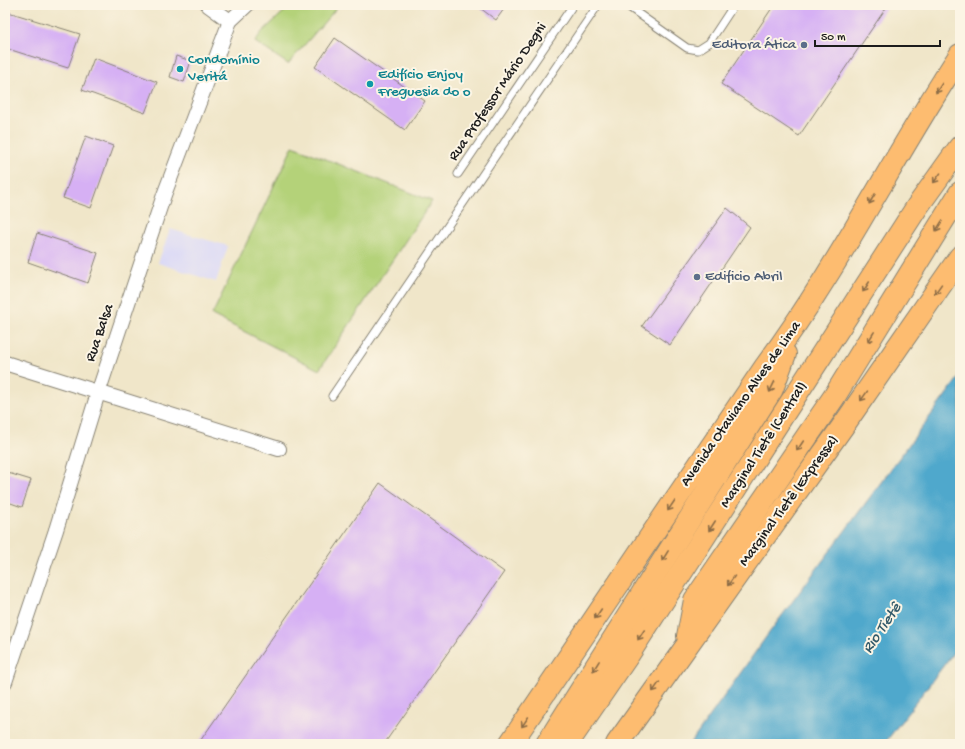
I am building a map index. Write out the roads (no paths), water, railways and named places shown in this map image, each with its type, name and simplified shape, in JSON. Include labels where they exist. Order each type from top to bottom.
[{"type":"highway","name":"Avenida Otaviano Alves de Lima","points":[[510,744],[762,372],[797,325],[935,94],[960,55]]},
{"type":"highway","name":"Marginal Tietê (Central)","points":[[567,744],[628,655],[917,207],[960,147]]},
{"type":"highway","points":[[686,644],[695,600],[834,397],[960,193]]},
{"type":"highway","name":"Marginal Tietê (Expressa)","points":[[616,744],[843,426],[960,256]]},
{"type":"highway","points":[[547,744],[772,389],[797,325]]},
{"type":"street","points":[[208,5],[230,21]]},
{"type":"street","name":"Rua Balsa","points":[[5,682],[56,530],[98,393],[164,195],[230,21],[247,5]]},
{"type":"street","points":[[5,363],[279,449]]},
{"type":"lane","name":"Rua Professor Mário Degni","points":[[458,174],[574,5]]},
{"type":"lane","points":[[332,396],[598,5]]},
{"type":"lane","points":[[626,5],[687,48],[698,50],[709,43],[734,5]]},
{"type":"water","name":"Rio Tietê","points":[[960,376],[960,644],[884,744],[690,744],[766,637]]},
{"type":"place","name":"Editora Ática","points":[[804,45]]},
{"type":"place","name":"Condomínio Veritá","points":[[180,69]]},
{"type":"place","name":"Edifício Enjoy Freguesia do o","points":[[370,84]]},
{"type":"place","name":"Edificio Abril","points":[[697,277]]}]
